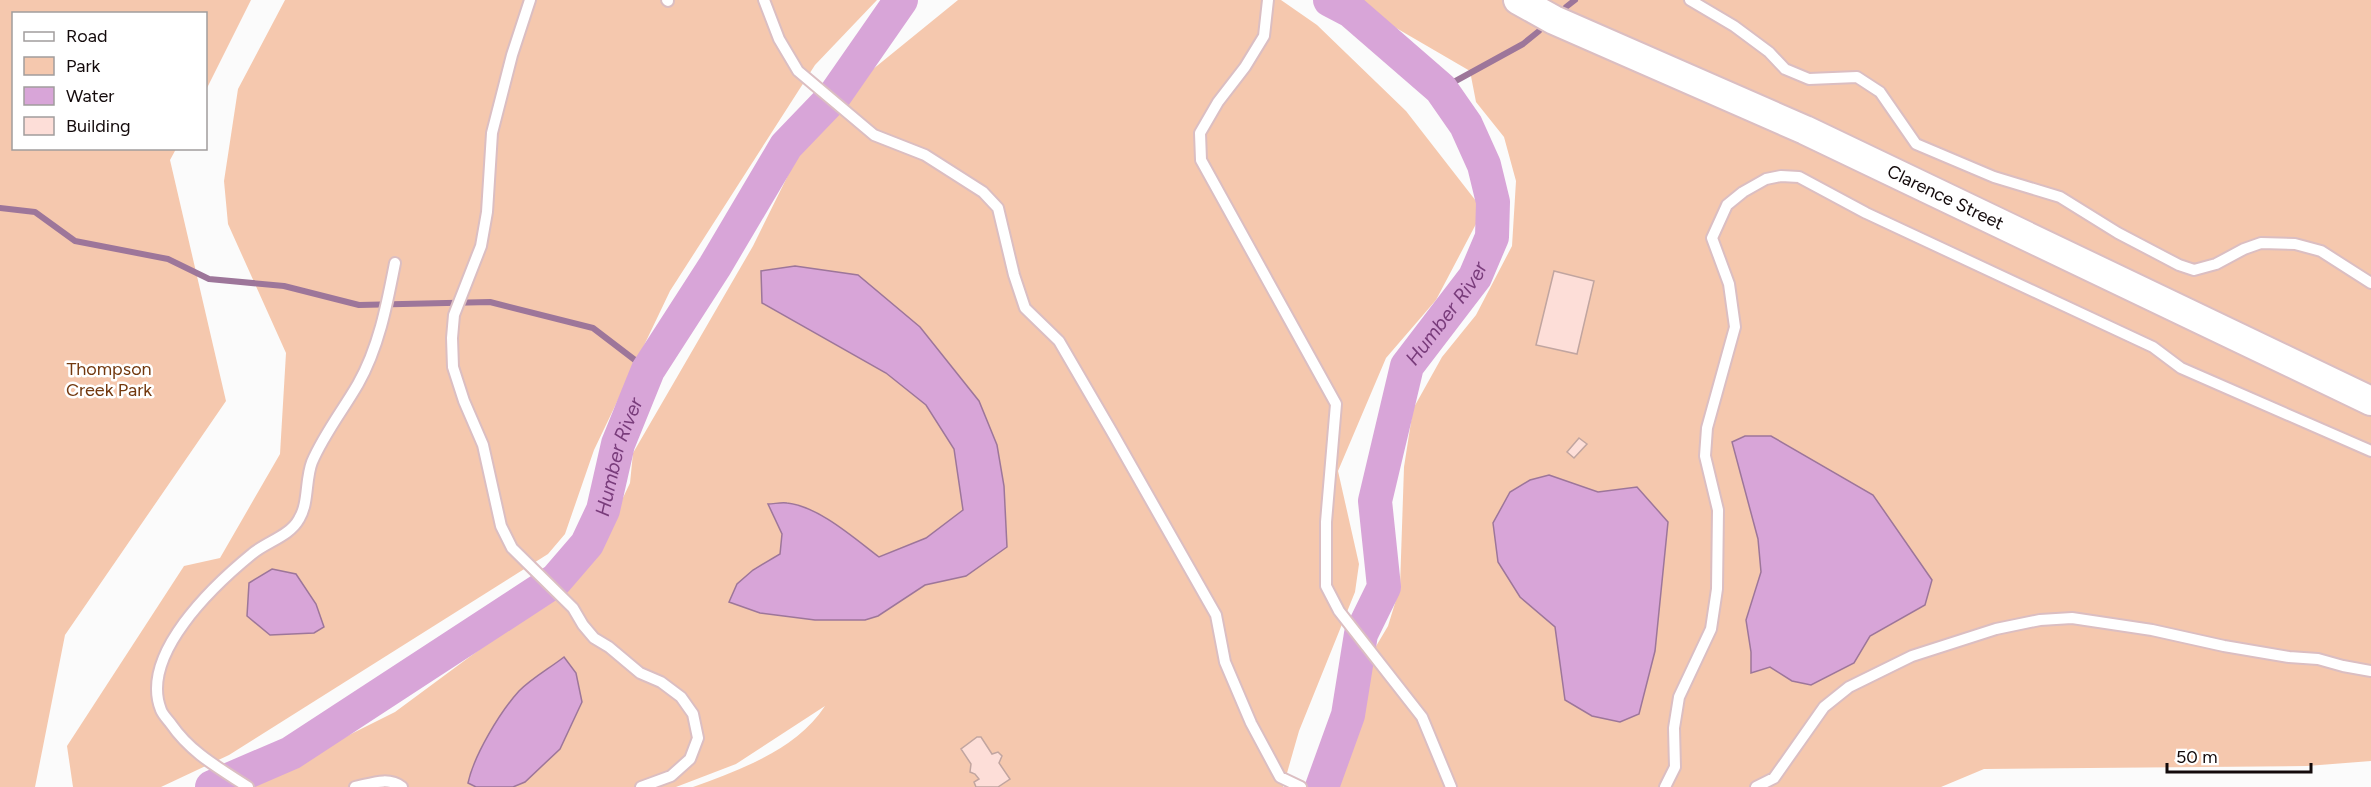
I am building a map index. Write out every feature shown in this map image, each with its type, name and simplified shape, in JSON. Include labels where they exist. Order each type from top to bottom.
[{"type":"street","name":"Clarence Street","points":[[1518,0],[1554,20],[1805,129],[2371,401]]},
{"type":"lane","points":[[530,0],[512,55],[492,133],[487,212],[481,246],[454,315],[453,367],[464,401],[483,445],[501,526],[512,548],[573,608],[594,638],[609,647],[640,673],[661,682],[681,697],[693,714],[698,738],[690,759],[671,776],[641,787]]},
{"type":"lane","points":[[764,0],[779,39],[798,71],[874,135],[925,155],[983,192],[998,208],[1014,275],[1025,308],[1059,341],[1216,615],[1225,662],[1233,684],[1280,777],[1300,787]]},
{"type":"lane","points":[[1268,0],[1264,36],[1245,67],[1218,102],[1200,133],[1201,160],[1336,404],[1326,522],[1326,586],[1339,611],[1422,717],[1451,787]]},
{"type":"lane","points":[[1690,0],[1734,26],[1769,52],[1785,69],[1809,79],[1857,77],[1864,80],[1880,92],[1916,144],[1994,177],[2060,197],[2179,266],[2194,270],[2216,264],[2261,243],[2295,244],[2321,251],[2371,283]]},
{"type":"lane","points":[[1665,787],[1675,767],[1674,728],[1679,697],[1712,629],[1717,589],[1718,510],[1705,456],[1707,428],[1734,327],[1729,284],[1712,238],[1727,205],[1743,192],[1766,179],[1781,176],[1798,177],[1866,213],[2153,347],[2181,368],[2371,451]]},
{"type":"lane","points":[[248,787],[190,748],[161,710],[157,690],[159,668],[192,613],[212,590],[255,551],[282,535],[299,520],[312,463],[359,382],[381,328],[395,263]]},
{"type":"lane","points":[[1756,787],[1774,778],[1824,707],[1849,687],[1912,656],[1996,629],[2040,620],[2072,618],[2152,630],[2224,646],[2289,657],[2318,659],[2371,671]]},
{"type":"lane","points":[[355,787],[384,780],[397,783],[402,787]]},
{"type":"green space","name":"Thompson Creek Park","points":[[0,0],[251,0],[207,88],[207,12],[12,12],[12,150],[175,150],[170,160],[226,401],[65,635],[35,787],[0,787]]},
{"type":"green space","points":[[285,0],[877,0],[815,65],[670,291],[594,450],[565,534],[548,554],[229,755],[161,787],[73,787],[67,746],[184,566],[220,558],[280,454],[286,353],[228,224],[224,181],[238,89]]},
{"type":"green space","points":[[958,0],[1281,0],[1317,25],[1406,111],[1476,201],[1476,224],[1436,300],[1386,358],[1338,471],[1359,564],[1355,592],[1299,731],[1283,787],[693,787],[766,757],[799,735],[825,706],[736,764],[676,787],[245,787],[395,712],[544,602],[601,544],[630,483],[633,453],[753,246],[805,141],[867,74]]},
{"type":"green space","points":[[1348,0],[2371,0],[2371,761],[2307,766],[1984,769],[1941,787],[1318,787],[1359,675],[1388,626],[1400,587],[1404,467],[1413,409],[1442,357],[1476,315],[1512,246],[1516,181],[1504,137],[1476,102],[1470,71]]},
{"type":"water","points":[[795,266],[858,275],[920,327],[979,401],[997,445],[1004,486],[1007,547],[966,576],[925,585],[878,616],[865,620],[815,620],[760,613],[729,602],[737,584],[753,570],[780,554],[782,534],[768,504],[787,503],[811,510],[847,532],[879,557],[926,538],[963,510],[954,449],[926,405],[886,373],[762,303],[761,271]]},
{"type":"water","points":[[1745,436],[1771,436],[1873,495],[1932,580],[1925,605],[1870,636],[1854,663],[1811,685],[1792,681],[1770,667],[1751,673],[1751,652],[1746,620],[1761,572],[1758,539],[1732,442]]},
{"type":"water","points":[[1549,475],[1598,492],[1637,487],[1668,522],[1655,651],[1639,714],[1620,722],[1592,716],[1565,700],[1555,627],[1520,597],[1498,562],[1493,523],[1510,492],[1530,480]]},
{"type":"water","points":[[272,569],[296,574],[316,604],[324,627],[314,633],[270,635],[247,616],[249,583]]},
{"type":"water","points":[[564,657],[576,673],[582,702],[560,749],[525,782],[513,787],[476,787],[468,783],[482,747],[512,700],[519,691]]},
{"type":"building","points":[[1554,271],[1594,281],[1577,354],[1536,345]]},
{"type":"building","points":[[1579,438],[1587,444],[1574,458],[1567,452]]},
{"type":"building","points":[[977,737],[981,737],[992,754],[998,752],[1002,756],[999,763],[1010,779],[998,787],[976,787],[974,782],[979,779],[970,772],[971,764],[961,749]]},
{"type":"waterway","name":"Humber River","points":[[212,787],[291,753],[556,580],[587,544],[603,510],[618,444],[648,370],[715,266],[786,146],[835,95],[901,0]]},
{"type":"waterway","name":"Humber River","points":[[1322,787],[1348,715],[1361,634],[1384,587],[1375,501],[1407,366],[1475,277],[1492,237],[1493,202],[1484,165],[1466,125],[1441,89],[1351,11],[1330,0]]},
{"type":"waterway","points":[[1566,7],[1575,0]]},
{"type":"waterway","points":[[1441,89],[1523,44],[1539,31]]},
{"type":"waterway","points":[[0,208],[35,212],[75,241],[168,259],[209,279],[284,286],[359,305],[490,302],[593,328],[648,370]]}]
